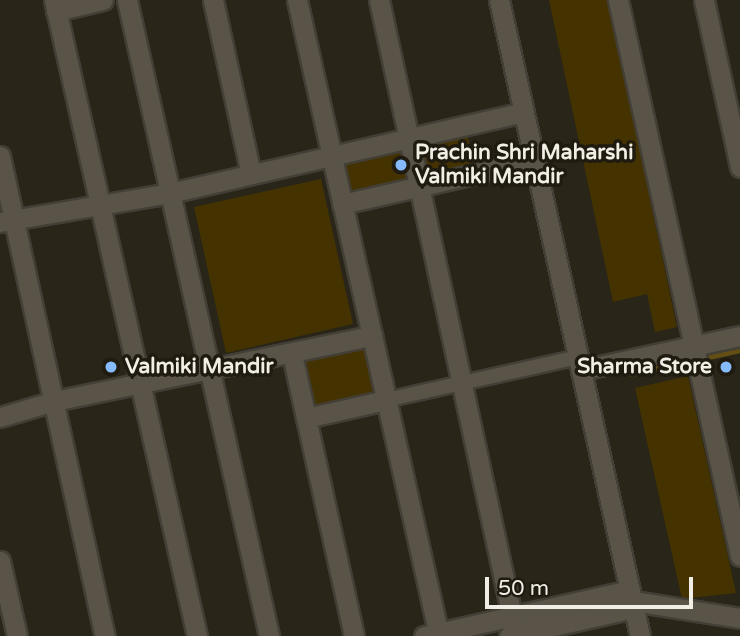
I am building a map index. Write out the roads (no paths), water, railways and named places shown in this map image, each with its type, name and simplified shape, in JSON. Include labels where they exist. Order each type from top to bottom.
[{"type":"street","points":[[103,0],[55,5],[197,636]]},
{"type":"street","points":[[127,0],[269,636]]},
{"type":"street","points":[[213,0],[251,174]]},
{"type":"street","points":[[297,0],[386,400],[433,635],[511,626],[632,600],[740,618]]},
{"type":"street","points":[[379,0],[462,383],[511,626]]},
{"type":"street","points":[[499,0],[640,636]]},
{"type":"street","points":[[618,0],[740,556]]},
{"type":"street","points":[[704,0],[740,167]]},
{"type":"street","points":[[7,221],[170,193],[524,111]]},
{"type":"street","points":[[0,156],[7,221],[54,401],[105,636]]},
{"type":"street","points":[[342,204],[535,160]]},
{"type":"street","points":[[0,417],[54,401],[210,372],[372,336]]},
{"type":"street","points":[[580,363],[740,337]]},
{"type":"street","points":[[292,354],[354,636]]},
{"type":"street","points":[[306,418],[386,400]]},
{"type":"street","points":[[0,561],[17,636]]},
{"type":"lane","points":[[386,400],[462,383],[580,363]]},
{"type":"waterway","points":[[631,372],[740,348]]},
{"type":"place","name":"Prachin Shri Maharshi Valmiki Mandir","points":[[401,165]]},
{"type":"place","name":"Valmiki Mandir","points":[[111,367]]},
{"type":"place","name":"Sharma Store","points":[[726,367]]}]
